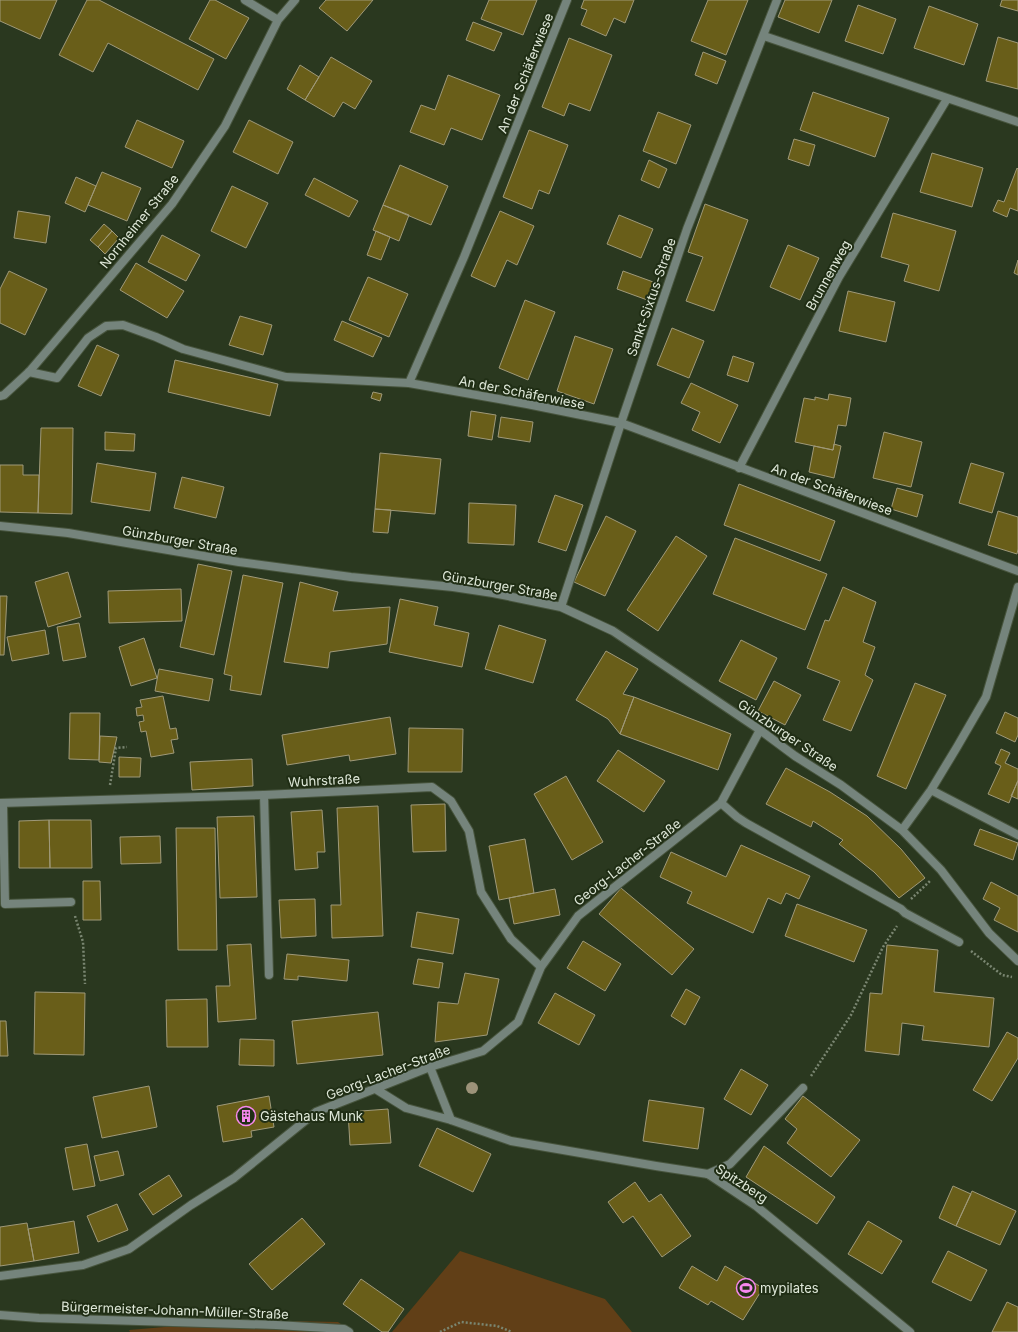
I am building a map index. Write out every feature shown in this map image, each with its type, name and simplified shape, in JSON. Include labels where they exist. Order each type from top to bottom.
[{"type":"street","points":[[245,0],[278,20]]},
{"type":"street","name":"Nornheimer Straße","points":[[0,396],[4,395],[29,372],[172,204],[225,126],[278,20],[295,0]]},
{"type":"street","name":"An der Schäferwiese","points":[[567,0],[464,257],[409,383],[527,404],[620,423],[1018,571]]},
{"type":"street","name":"Sankt-Sixtus-Straße","points":[[560,607],[620,423],[687,229],[777,0]]},
{"type":"street","points":[[764,36],[1018,122]]},
{"type":"street","name":"Brunnenweg","points":[[739,468],[839,277],[947,99]]},
{"type":"street","points":[[29,372],[57,378],[88,338],[106,326],[123,325],[183,349],[286,377],[409,383]]},
{"type":"street","name":"Günzburger Straße","points":[[0,526],[68,533],[246,563],[351,577],[486,592],[538,601],[560,607],[613,631],[760,730],[795,756],[840,785],[902,830],[941,870],[988,933],[1018,961]]},
{"type":"street","points":[[902,830],[931,790],[986,697],[1018,587]]},
{"type":"street","name":"Georg-Lacher-Straße","points":[[0,1276],[83,1265],[129,1250],[191,1205],[234,1178],[316,1112],[430,1067],[483,1051],[518,1022],[542,967],[578,916],[721,803],[760,730]]},
{"type":"street","name":"Wuhrstraße","points":[[1,803],[264,795],[432,787],[451,801],[469,831],[481,892],[511,939],[542,967]]},
{"type":"street","points":[[931,790],[1018,834]]},
{"type":"street","points":[[264,795],[269,975]]},
{"type":"street","points":[[1,803],[5,904],[71,902]]},
{"type":"street","points":[[721,803],[741,820],[959,942]]},
{"type":"street","points":[[430,1067],[451,1120]]},
{"type":"street","name":"Spitzberg","points":[[374,1088],[406,1108],[451,1120],[511,1141],[708,1174],[756,1206],[910,1332]]},
{"type":"street","points":[[708,1174],[730,1164],[803,1088]]},
{"type":"street","name":"Bürgermeister-Johann-Müller-Straße","points":[[0,1315],[39,1318],[276,1325],[344,1329],[349,1332]]},
{"type":"path","points":[[112,773],[116,748],[127,747]]},
{"type":"path","points":[[803,1088],[852,1015],[883,947],[903,911],[941,870]]},
{"type":"path","points":[[71,902],[83,942],[85,984]]},
{"type":"path","points":[[959,942],[1002,975],[1018,978]]},
{"type":"path","points":[[440,1332],[462,1322],[497,1326],[512,1332]]},
{"type":"shaded area","points":[[460,1251],[605,1299],[632,1332],[392,1332]]},
{"type":"shaded area","points":[[247,1320],[338,1322],[352,1332],[130,1332],[129,1330]]},
{"type":"building","points":[[0,0],[57,0],[40,39],[0,21]]},
{"type":"building","points":[[87,0],[99,0],[214,59],[198,90],[108,43],[93,72],[59,55]]},
{"type":"building","points":[[210,0],[215,0],[249,18],[226,59],[189,39]]},
{"type":"building","points":[[326,0],[373,0],[347,31],[319,8]]},
{"type":"building","points":[[489,0],[537,0],[523,35],[481,19]]},
{"type":"building","points":[[584,0],[634,0],[625,23],[614,18],[606,36],[581,25],[587,10],[581,8]]},
{"type":"building","points":[[708,0],[748,0],[726,55],[691,41]]},
{"type":"building","points":[[785,0],[832,0],[819,33],[778,17]]},
{"type":"building","points":[[1002,0],[1018,0],[1018,11],[1000,6]]},
{"type":"building","points":[[858,5],[896,19],[883,54],[845,41]]},
{"type":"building","points":[[929,6],[978,24],[964,65],[914,48]]},
{"type":"building","points":[[473,22],[502,33],[494,51],[466,40]]},
{"type":"building","points":[[998,37],[1018,43],[1018,89],[986,81]]},
{"type":"building","points":[[569,38],[612,55],[590,111],[569,103],[564,116],[542,107]]},
{"type":"building","points":[[703,52],[726,61],[717,84],[695,75]]},
{"type":"building","points":[[331,57],[372,81],[355,109],[343,102],[334,117],[305,100]]},
{"type":"building","points":[[300,65],[319,77],[305,100],[287,89]]},
{"type":"building","points":[[448,75],[500,95],[482,140],[451,128],[444,145],[410,132],[421,105],[435,110]]},
{"type":"building","points":[[813,92],[889,118],[875,157],[800,130]]},
{"type":"building","points":[[658,112],[691,125],[676,164],[643,151]]},
{"type":"building","points":[[137,120],[184,141],[172,168],[125,147]]},
{"type":"building","points":[[249,120],[293,142],[278,174],[233,152]]},
{"type":"building","points":[[529,130],[568,145],[549,194],[539,190],[532,209],[503,197]]},
{"type":"building","points":[[794,139],[815,145],[809,166],[788,159]]},
{"type":"building","points":[[932,153],[983,168],[972,207],[920,192]]},
{"type":"building","points":[[649,160],[667,169],[659,188],[641,180]]},
{"type":"building","points":[[400,165],[448,186],[431,225],[383,205]]},
{"type":"building","points":[[1017,168],[1018,211],[1010,208],[1007,217],[993,211],[998,200],[1004,202]]},
{"type":"building","points":[[102,172],[141,188],[127,221],[88,205]]},
{"type":"building","points":[[76,177],[96,186],[85,212],[65,203]]},
{"type":"building","points":[[314,178],[358,201],[349,217],[305,195]]},
{"type":"building","points":[[232,186],[268,203],[246,248],[211,231]]},
{"type":"building","points":[[705,204],[748,220],[714,311],[686,301],[703,257],[688,252]]},
{"type":"building","points":[[383,205],[409,215],[399,241],[373,230]]},
{"type":"building","points":[[18,211],[50,216],[46,243],[14,238]]},
{"type":"building","points":[[500,211],[534,226],[517,265],[507,260],[495,287],[471,276]]},
{"type":"building","points":[[893,213],[956,231],[939,291],[904,281],[909,265],[881,257]]},
{"type":"building","points":[[619,215],[653,229],[641,258],[607,244]]},
{"type":"building","points":[[104,224],[112,231],[98,247],[90,240]]},
{"type":"building","points":[[112,231],[119,238],[105,254],[98,247]]},
{"type":"building","points":[[376,231],[390,237],[381,260],[367,255]]},
{"type":"building","points":[[162,235],[200,255],[186,281],[148,262]]},
{"type":"building","points":[[788,245],[819,258],[800,300],[770,287]]},
{"type":"building","points":[[1018,260],[1018,275],[1014,273]]},
{"type":"building","points":[[136,263],[184,291],[167,318],[120,290]]},
{"type":"building","points":[[9,271],[47,289],[25,335],[0,323],[0,289]]},
{"type":"building","points":[[623,271],[656,283],[650,301],[617,289]]},
{"type":"building","points":[[368,277],[408,294],[389,337],[349,320]]},
{"type":"building","points":[[848,291],[895,302],[886,342],[839,331]]},
{"type":"building","points":[[525,300],[555,312],[528,380],[499,368]]},
{"type":"building","points":[[240,316],[272,325],[263,355],[229,345]]},
{"type":"building","points":[[342,321],[382,338],[373,357],[334,340]]},
{"type":"building","points":[[672,328],[704,341],[689,378],[657,365]]},
{"type":"building","points":[[575,336],[613,349],[594,404],[557,391]]},
{"type":"building","points":[[97,345],[119,355],[101,396],[78,386]]},
{"type":"building","points":[[733,356],[754,363],[748,382],[727,375]]},
{"type":"building","points":[[175,360],[278,384],[270,416],[168,392]]},
{"type":"building","points":[[691,383],[738,405],[720,443],[692,430],[700,412],[681,403]]},
{"type":"building","points":[[373,392],[382,394],[380,401],[371,398]]},
{"type":"building","points":[[829,394],[851,398],[846,426],[838,425],[833,450],[795,442],[804,398],[815,400],[815,397],[828,400]]},
{"type":"building","points":[[471,411],[496,415],[492,440],[468,436]]},
{"type":"building","points":[[501,417],[533,422],[530,442],[498,437]]},
{"type":"building","points":[[41,428],[73,428],[72,514],[38,513]]},
{"type":"building","points":[[105,432],[135,434],[134,451],[105,450]]},
{"type":"building","points":[[884,432],[922,442],[911,487],[873,478]]},
{"type":"building","points":[[834,444],[841,446],[834,478],[809,472],[814,446],[833,450]]},
{"type":"building","points":[[380,453],[441,459],[435,514],[375,509]]},
{"type":"building","points":[[97,463],[156,473],[150,511],[91,502]]},
{"type":"building","points":[[971,463],[1004,473],[992,513],[959,503]]},
{"type":"building","points":[[0,465],[23,465],[23,475],[39,475],[38,513],[0,512]]},
{"type":"building","points":[[182,477],[224,487],[216,518],[174,508]]},
{"type":"building","points":[[739,484],[835,521],[820,561],[724,525]]},
{"type":"building","points":[[897,488],[923,495],[917,517],[891,509]]},
{"type":"building","points":[[555,495],[583,505],[566,551],[538,542]]},
{"type":"building","points":[[469,503],[516,505],[514,545],[468,543]]},
{"type":"building","points":[[375,509],[391,510],[388,533],[373,532]]},
{"type":"building","points":[[998,511],[1018,517],[1017,554],[988,545]]},
{"type":"building","points":[[606,516],[636,531],[605,596],[574,582]]},
{"type":"building","points":[[676,536],[707,556],[658,631],[627,610]]},
{"type":"building","points":[[735,538],[827,574],[805,630],[713,594]]},
{"type":"building","points":[[198,564],[232,571],[214,655],[180,647]]},
{"type":"building","points":[[68,572],[81,617],[48,627],[35,582]]},
{"type":"building","points":[[243,575],[283,583],[261,695],[230,690],[232,676],[224,674]]},
{"type":"building","points":[[300,582],[338,592],[333,611],[390,607],[387,644],[330,652],[328,668],[284,662]]},
{"type":"building","points":[[843,587],[876,602],[863,642],[875,647],[865,675],[873,680],[851,731],[823,720],[840,681],[807,668],[825,620],[829,621]]},
{"type":"building","points":[[181,589],[182,621],[109,623],[108,591]]},
{"type":"building","points":[[0,596],[7,596],[4,655],[0,655]]},
{"type":"building","points":[[400,599],[438,607],[434,625],[469,633],[462,667],[389,652]]},
{"type":"building","points":[[79,623],[86,657],[63,661],[57,627]]},
{"type":"building","points":[[499,625],[546,640],[533,683],[485,669]]},
{"type":"building","points":[[45,630],[49,654],[12,661],[7,637]]},
{"type":"building","points":[[144,638],[157,678],[131,686],[119,647]]},
{"type":"building","points":[[741,640],[777,658],[756,700],[719,681]]},
{"type":"building","points":[[606,651],[638,669],[623,694],[634,697],[620,734],[608,719],[576,700]]},
{"type":"building","points":[[159,669],[213,679],[209,701],[155,691]]},
{"type":"building","points":[[774,681],[801,695],[785,725],[758,711]]},
{"type":"building","points":[[915,683],[946,695],[906,789],[877,776]]},
{"type":"building","points":[[163,696],[170,729],[176,728],[178,739],[171,740],[174,753],[151,757],[146,731],[141,732],[139,722],[144,721],[143,715],[137,716],[136,708],[142,707],[140,700]]},
{"type":"building","points":[[634,697],[731,734],[718,770],[620,734]]},
{"type":"building","points":[[1005,712],[1018,718],[1018,735],[1015,742],[996,733]]},
{"type":"building","points":[[70,713],[100,713],[99,760],[69,759]]},
{"type":"building","points":[[390,717],[396,754],[350,761],[349,755],[287,765],[282,735]]},
{"type":"building","points":[[409,728],[463,729],[462,772],[408,772]]},
{"type":"building","points":[[100,736],[117,737],[111,763],[99,762]]},
{"type":"building","points":[[1001,749],[1010,753],[1005,763],[1018,769],[1018,780],[1009,803],[988,794],[1001,766],[995,763]]},
{"type":"building","points":[[618,750],[665,781],[644,812],[597,781]]},
{"type":"building","points":[[119,757],[141,758],[140,777],[119,777]]},
{"type":"building","points":[[252,759],[253,786],[192,790],[190,762]]},
{"type":"building","points":[[786,768],[830,792],[867,816],[901,849],[925,878],[899,898],[874,872],[839,844],[843,840],[813,821],[811,827],[766,804]]},
{"type":"building","points":[[566,776],[603,842],[572,860],[534,794]]},
{"type":"building","points":[[1018,781],[1018,799],[1011,796]]},
{"type":"building","points":[[445,804],[446,851],[413,852],[411,805]]},
{"type":"building","points":[[378,806],[383,936],[332,938],[331,905],[341,905],[337,808]]},
{"type":"building","points":[[322,810],[325,852],[317,852],[318,868],[295,870],[291,812]]},
{"type":"building","points":[[254,816],[257,897],[220,898],[217,817]]},
{"type":"building","points":[[49,820],[50,868],[19,868],[19,821]]},
{"type":"building","points":[[49,820],[91,820],[92,868],[50,868]]},
{"type":"building","points":[[176,828],[215,828],[217,950],[178,950]]},
{"type":"building","points":[[980,829],[1018,843],[1013,860],[974,845]]},
{"type":"building","points":[[160,836],[161,863],[121,864],[120,837]]},
{"type":"building","points":[[525,839],[534,893],[499,900],[489,846]]},
{"type":"building","points":[[741,845],[810,876],[799,899],[786,893],[781,904],[768,898],[753,933],[687,903],[692,892],[660,877],[671,852],[726,877]]},
{"type":"building","points":[[83,881],[100,881],[101,920],[83,920]]},
{"type":"building","points":[[991,882],[1018,896],[1018,932],[994,920],[1000,908],[983,899]]},
{"type":"building","points":[[621,888],[694,949],[672,975],[599,914]]},
{"type":"building","points":[[555,889],[560,915],[514,924],[509,898]]},
{"type":"building","points":[[315,899],[316,936],[281,938],[279,900]]},
{"type":"building","points":[[797,904],[867,930],[854,962],[785,936]]},
{"type":"building","points":[[417,912],[459,919],[453,954],[411,947]]},
{"type":"building","points":[[583,941],[621,964],[605,991],[567,968]]},
{"type":"building","points":[[251,944],[256,1019],[218,1022],[216,986],[230,986],[227,945]]},
{"type":"building","points":[[887,945],[938,950],[934,992],[994,998],[989,1047],[922,1040],[924,1026],[902,1023],[899,1055],[865,1051],[870,993],[882,994]]},
{"type":"building","points":[[287,954],[349,960],[347,981],[298,976],[298,980],[284,979]]},
{"type":"building","points":[[418,959],[443,963],[439,988],[413,984]]},
{"type":"building","points":[[465,973],[499,979],[487,1035],[435,1042],[438,1002],[458,1004]]},
{"type":"building","points":[[686,989],[700,997],[685,1025],[671,1016]]},
{"type":"building","points":[[35,992],[85,993],[84,1055],[34,1054]]},
{"type":"building","points":[[555,993],[595,1015],[579,1045],[538,1023]]},
{"type":"building","points":[[207,999],[208,1047],[167,1047],[166,1000]]},
{"type":"building","points":[[378,1012],[383,1055],[297,1064],[292,1021]]},
{"type":"building","points":[[0,1021],[6,1021],[8,1056],[0,1056]]},
{"type":"building","points":[[1007,1032],[1018,1038],[1018,1058],[992,1101],[973,1090]]},
{"type":"building","points":[[240,1039],[274,1040],[274,1066],[239,1065]]},
{"type":"building","points":[[741,1069],[768,1085],[751,1115],[724,1099]]},
{"type":"building","points":[[149,1086],[157,1127],[102,1138],[93,1097]]},
{"type":"building","name":"Gästehaus Munk","points":[[269,1096],[274,1127],[251,1131],[252,1137],[223,1142],[217,1106]]},
{"type":"building","points":[[803,1096],[860,1140],[831,1177],[787,1143],[797,1129],[785,1119]]},
{"type":"building","points":[[649,1100],[704,1108],[698,1149],[643,1141]]},
{"type":"building","points":[[388,1109],[391,1143],[350,1145],[348,1112]]},
{"type":"building","points":[[437,1128],[491,1154],[473,1192],[419,1166]]},
{"type":"building","points":[[87,1144],[95,1186],[73,1190],[65,1148]]},
{"type":"building","points":[[764,1146],[835,1197],[817,1224],[746,1177]]},
{"type":"building","points":[[118,1151],[124,1175],[100,1181],[94,1156]]},
{"type":"building","points":[[169,1175],[182,1196],[153,1215],[139,1194]]},
{"type":"building","points":[[635,1182],[649,1202],[661,1194],[691,1236],[662,1257],[633,1216],[623,1223],[608,1202]]},
{"type":"building","points":[[953,1186],[971,1194],[956,1226],[939,1218]]},
{"type":"building","points":[[972,1191],[1016,1211],[1000,1245],[956,1226]]},
{"type":"building","points":[[117,1204],[128,1230],[98,1242],[87,1216]]},
{"type":"building","points":[[302,1218],[325,1244],[272,1290],[249,1264]]},
{"type":"building","points":[[74,1221],[79,1253],[34,1261],[28,1229]]},
{"type":"building","points":[[868,1221],[902,1241],[882,1274],[848,1254]]},
{"type":"building","points":[[27,1223],[34,1261],[0,1266],[0,1227]]},
{"type":"building","points":[[948,1251],[987,1270],[971,1301],[932,1282]]},
{"type":"building","points":[[692,1266],[717,1281],[725,1266],[763,1288],[743,1320],[711,1301],[708,1305],[679,1288]]},
{"type":"building","points":[[361,1279],[404,1309],[388,1332],[382,1332],[343,1304]]},
{"type":"building","points":[[1007,1302],[1018,1307],[1018,1332],[992,1332]]},
{"type":"place","name":"Gästehaus Munk","points":[[246,1116]]},
{"type":"place","name":"mypilates","points":[[746,1288]]}]
